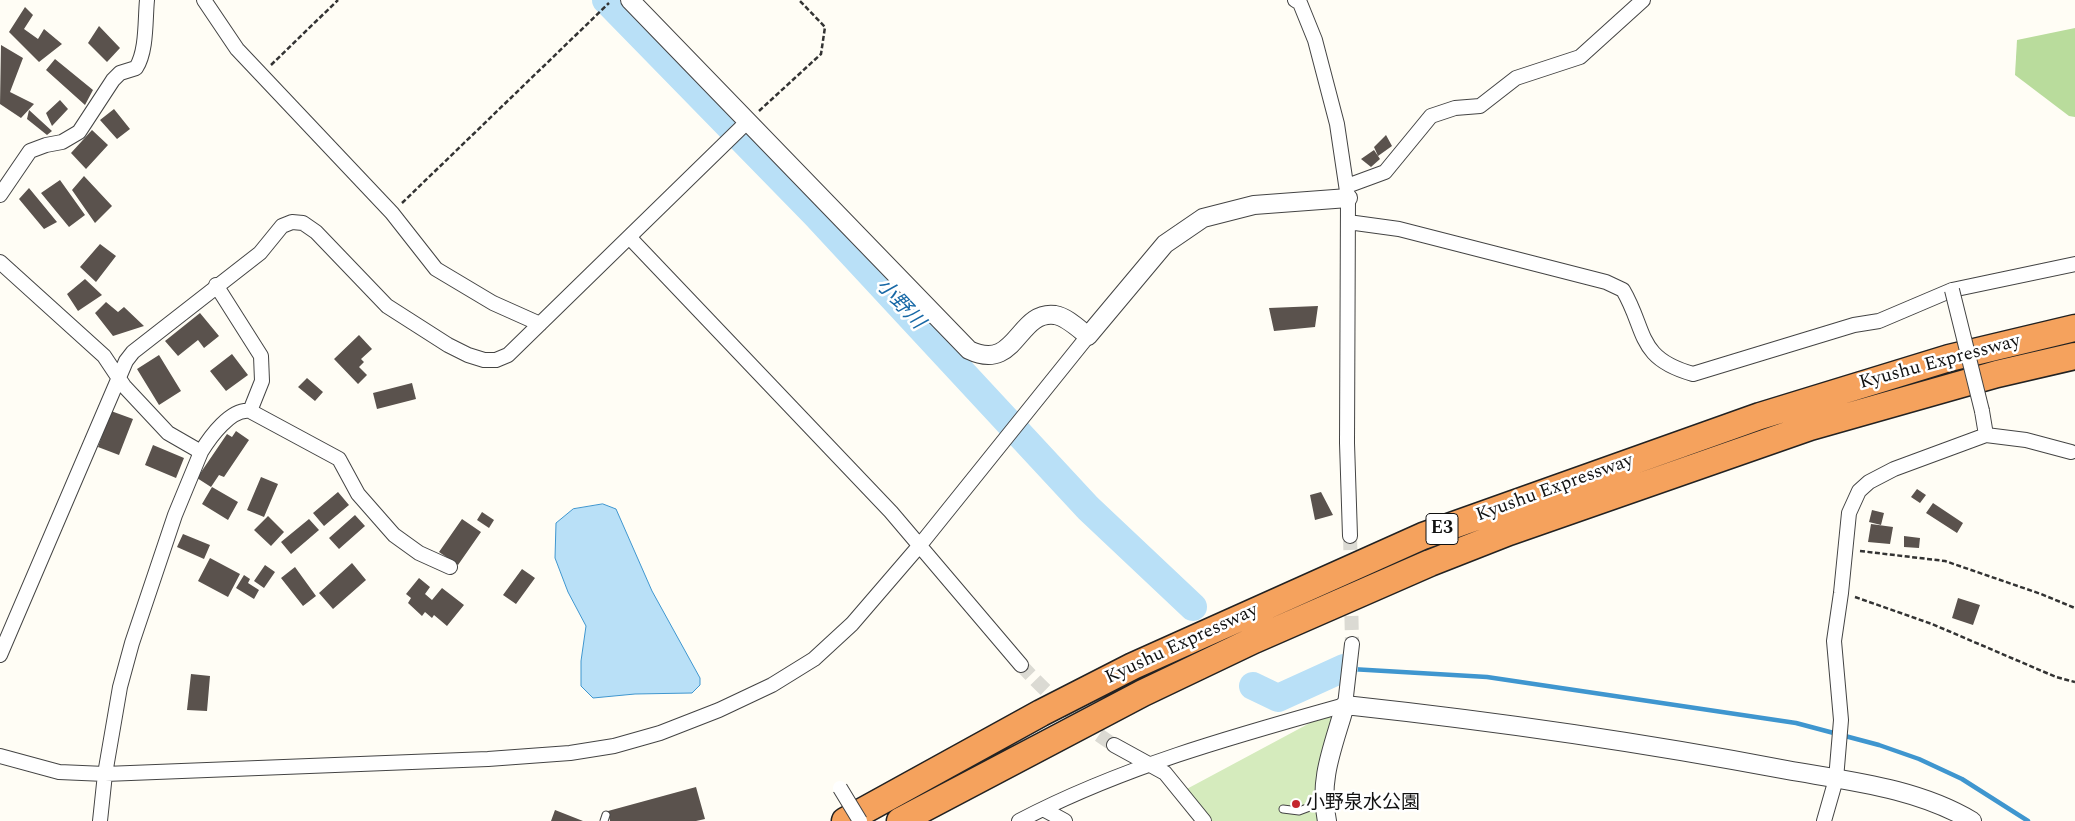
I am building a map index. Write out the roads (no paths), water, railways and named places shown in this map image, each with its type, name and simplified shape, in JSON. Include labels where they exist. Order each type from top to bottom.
[{"type":"highway","name":"Kyushu Expressway","points":[[845,821],[1042,713],[1133,666],[1423,536],[1760,416],[1949,358],[2075,328]]},
{"type":"highway","name":"Kyushu Expressway","points":[[900,821],[1143,693],[1254,640],[1430,563],[1509,532],[1810,427],[1996,374],[2075,356]]},
{"type":"street","points":[[0,195],[30,151],[71,138],[79,132],[113,80],[120,73],[138,66],[145,31],[147,0]]},
{"type":"street","points":[[204,0],[237,50],[392,213],[436,269],[493,303],[540,324]]},
{"type":"street","points":[[630,0],[745,124],[969,350],[982,356],[994,356],[1004,352],[1036,320],[1048,315],[1057,315],[1088,336]]},
{"type":"street","points":[[1295,0],[1300,3],[1315,40],[1337,124],[1348,192],[1347,444],[1350,536]]},
{"type":"street","points":[[0,756],[59,772],[105,774],[488,759],[570,753],[614,746],[660,733],[719,710],[772,685],[814,659],[852,624],[920,545],[1088,336],[1166,244],[1203,218],[1254,205],[1348,192],[1385,172],[1431,116],[1455,108],[1480,106],[1516,78],[1580,58],[1643,0]]},
{"type":"street","points":[[0,655],[119,376],[133,352],[260,253],[282,226],[292,222],[302,222],[316,232],[387,306],[448,346],[468,356],[496,360],[508,355],[745,124]]},
{"type":"street","points":[[1348,222],[1399,229],[1606,282],[1623,290],[1646,345],[1672,368],[1693,374],[1854,325],[1878,321],[1952,290],[2075,264]]},
{"type":"street","points":[[630,238],[920,545],[1021,665]]},
{"type":"street","points":[[0,262],[104,356],[124,386],[168,433],[201,452]]},
{"type":"street","points":[[216,286],[261,356],[262,381],[250,411]]},
{"type":"street","points":[[1952,290],[1982,411],[1986,435]]},
{"type":"street","points":[[100,821],[105,774],[120,687],[132,643],[175,515],[201,452],[208,441],[236,413],[250,411],[339,459],[358,494],[394,535],[419,553],[450,567]]},
{"type":"street","points":[[1824,821],[1836,779],[1841,720],[1834,641],[1842,593],[1849,513],[1860,491],[1869,482],[1894,469],[1986,435],[2026,440],[2071,452]]},
{"type":"street","points":[[1327,821],[1323,802],[1323,783],[1346,696],[1352,644]]},
{"type":"street","points":[[1019,821],[1149,764],[1243,734],[1346,696],[1490,721],[1668,748],[1902,792],[1950,808],[1972,821]]},
{"type":"street","points":[[1114,745],[1165,773],[1204,821]]},
{"type":"street","points":[[840,788],[860,821]]},
{"type":"street","points":[[1043,809],[1065,821]]},
{"type":"lane","points":[[1283,808],[1299,811],[1323,802]]},
{"type":"water","points":[[603,504],[616,509],[652,591],[700,678],[700,685],[692,693],[635,694],[593,698],[581,686],[581,661],[586,626],[568,592],[555,558],[556,523],[573,509]]},
{"type":"waterway","name":"小野川","points":[[606,0],[816,215],[1088,508],[1193,607]]},
{"type":"waterway","name":"小野川","points":[[1253,686],[1278,698],[1344,668]]},
{"type":"waterway","points":[[1351,669],[1487,677],[1796,723],[1879,745],[1919,759],[1962,779],[2028,821]]},
{"type":"tunnel","points":[[1350,536],[1351,573]]},
{"type":"tunnel","points":[[1351,595],[1352,644]]},
{"type":"tunnel","points":[[1021,665],[1065,708],[1114,745]]},
{"type":"place","name":"小野泉水公園","points":[[1296,804]]}]
